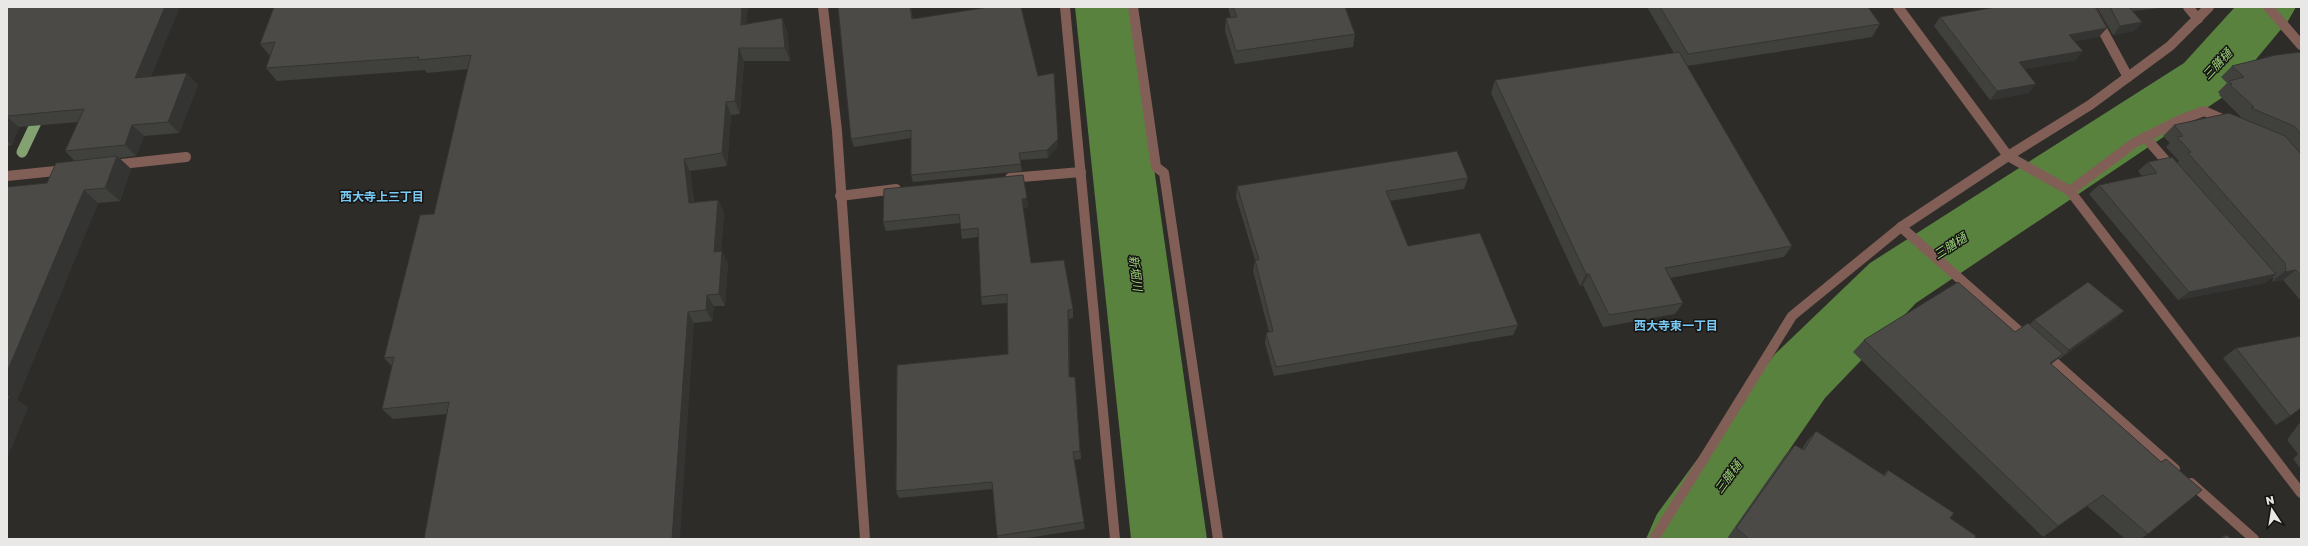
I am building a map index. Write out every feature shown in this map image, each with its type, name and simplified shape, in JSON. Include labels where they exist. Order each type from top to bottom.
[{"type":"street","points":[[823,7],[837,131],[840,196],[865,539]]},
{"type":"street","points":[[1065,7],[1115,539]]},
{"type":"street","points":[[1133,7],[1156,167],[1164,173],[1218,539]]},
{"type":"street","points":[[1898,7],[2008,156],[2070,191],[2301,493]]},
{"type":"street","points":[[2090,7],[2128,77]]},
{"type":"street","points":[[2188,7],[2198,19]]},
{"type":"street","points":[[1654,539],[1792,316],[1901,227],[2008,156],[2090,105],[2170,46],[2209,7]]},
{"type":"street","points":[[2268,7],[2298,42]]},
{"type":"street","points":[[2070,191],[2134,143],[2180,120],[2204,112],[2233,124]]},
{"type":"street","points":[[2145,137],[2181,178]]},
{"type":"street","points":[[100,166],[186,157]]},
{"type":"street","points":[[7,176],[77,168]]},
{"type":"street","points":[[998,179],[1081,172]]},
{"type":"street","points":[[840,196],[904,189]]},
{"type":"street","points":[[1901,227],[2254,539]]},
{"type":"building","points":[[7,7],[165,7],[135,78],[187,73],[168,122],[132,125],[125,145],[65,151],[84,109],[7,116]]},
{"type":"building","points":[[274,7],[742,7],[741,25],[782,18],[785,48],[739,48],[735,101],[726,102],[722,153],[684,159],[689,203],[718,200],[714,252],[722,251],[719,294],[707,295],[706,310],[688,312],[672,539],[424,539],[449,402],[382,409],[394,357],[384,358],[420,215],[434,214],[471,55],[418,60],[419,57],[266,68],[275,42],[260,44]]},
{"type":"building","points":[[838,7],[910,7],[912,19],[989,7],[1021,7],[1038,76],[1054,73],[1058,139],[1047,150],[1019,153],[1021,164],[911,175],[911,130],[851,139]]},
{"type":"building","points":[[1233,7],[1345,7],[1355,34],[1236,51],[1226,18],[1237,17]]},
{"type":"building","points":[[1660,7],[1868,7],[1880,24],[1688,54]]},
{"type":"building","points":[[1996,7],[2095,7],[2107,28],[2069,35],[2083,51],[2019,62],[2036,84],[1997,91],[1940,17]]},
{"type":"building","points":[[2110,7],[2129,7],[2142,22],[2120,26]]},
{"type":"building","points":[[1679,52],[1792,246],[1665,268],[1683,303],[1609,315],[1589,274],[1586,274],[1495,80]]},
{"type":"building","points":[[2301,52],[2301,134],[2294,126],[2251,108],[2254,107],[2230,85],[2232,84],[2229,81],[2244,77],[2232,66],[2276,55]]},
{"type":"building","points":[[2229,113],[2285,136],[2301,154],[2301,275],[2296,270],[2284,272],[2286,269],[2285,263],[2188,153],[2191,152],[2177,137],[2183,136],[2174,125]]},
{"type":"building","points":[[1457,151],[1468,178],[1386,191],[1408,246],[1480,233],[1518,325],[1276,367],[1266,333],[1273,331],[1255,260],[1259,260],[1237,186]]},
{"type":"building","points":[[117,156],[105,188],[84,190],[7,372],[7,187],[47,183],[56,163]]},
{"type":"building","points":[[2172,157],[2276,274],[2189,292],[2099,185],[2157,173],[2148,162]]},
{"type":"building","points":[[1023,175],[1027,198],[1022,199],[1031,263],[1064,260],[1073,309],[1068,310],[1069,377],[1075,377],[1080,451],[1073,452],[1084,522],[997,536],[992,482],[896,491],[897,365],[1008,354],[1007,294],[981,297],[978,228],[961,230],[959,214],[883,222],[884,189]]},
{"type":"building","points":[[1958,282],[2015,332],[2028,323],[2063,354],[2050,363],[2161,462],[2166,459],[2202,490],[2148,534],[2103,495],[2058,526],[1864,340]]},
{"type":"building","points":[[2088,282],[2124,311],[2069,350],[2034,320]]},
{"type":"building","points":[[2301,336],[2301,408],[2290,416],[2236,348]]},
{"type":"building","points":[[10,395],[7,404],[7,396]]},
{"type":"building","points":[[1816,431],[1885,476],[1888,470],[1954,513],[1950,518],[1976,536],[1974,539],[1748,539],[1736,528],[1795,445],[1804,450]]},
{"type":"building","points":[[2226,535],[2232,539],[2223,539]]},
{"type":"waterway","name":"新堀川","points":[[1103,7],[1169,539]]},
{"type":"waterway","name":"三膳樋","points":[[1684,539],[1800,376],[1893,283],[2205,79],[2268,7]]},
{"type":"waterway","points":[[22,152],[41,112]]},
{"type":"district","name":"西大寺上三丁目","points":[[382,196]]},
{"type":"district","name":"西大寺東一丁目","points":[[1676,325]]}]
